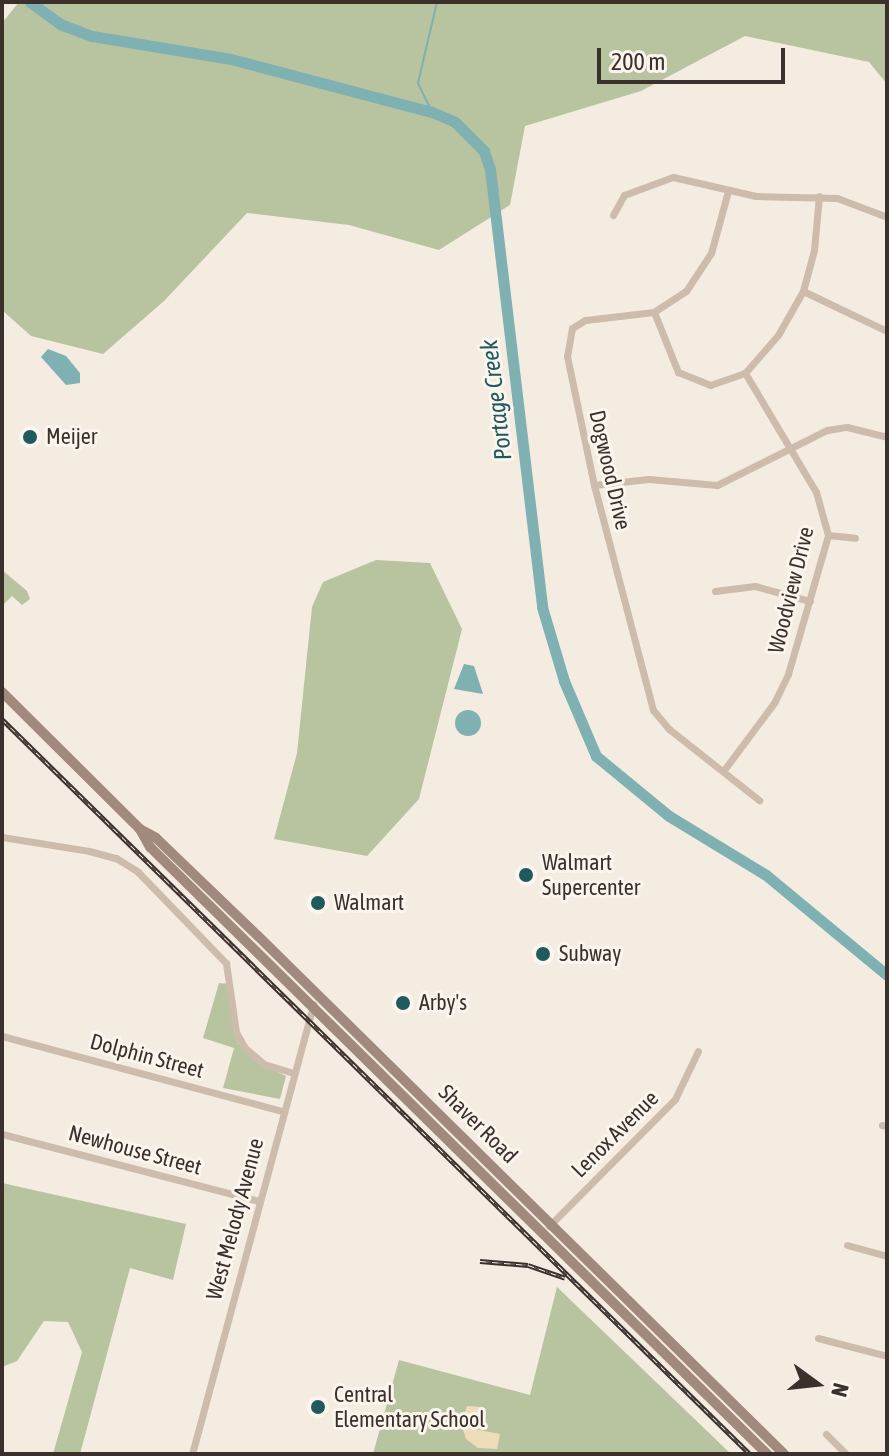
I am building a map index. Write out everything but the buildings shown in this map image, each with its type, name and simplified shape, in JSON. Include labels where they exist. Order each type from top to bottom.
[{"type":"main road","name":"Shaver Road","points":[[2,692],[140,829],[156,838],[317,994],[784,1454]]},
{"type":"main road","name":"Shaver Road","points":[[140,829],[150,847],[767,1454]]},
{"type":"street","points":[[613,215],[624,195],[666,178],[728,191],[852,201],[887,217]]},
{"type":"street","points":[[728,191],[701,274],[654,312],[678,372],[710,385],[745,373],[783,328],[803,291],[814,250],[819,196]]},
{"type":"street","points":[[803,291],[887,331]]},
{"type":"street","name":"Dogwood Drive","points":[[654,312],[585,320],[568,336],[568,364],[594,485],[653,710],[669,729],[759,800]]},
{"type":"street","name":"Woodview Drive","points":[[724,770],[782,687],[828,535],[820,503],[791,447],[745,373]]},
{"type":"street","points":[[594,485],[649,479],[717,485],[837,427],[887,437]]},
{"type":"street","points":[[828,535],[855,538]]},
{"type":"street","points":[[715,591],[755,586],[810,601]]},
{"type":"street","points":[[2,837],[89,851],[116,858],[138,872],[226,963],[236,1032],[245,1048],[264,1064],[293,1073]]},
{"type":"street","name":"West Melody Avenue","points":[[192,1454],[282,1111],[317,994]]},
{"type":"street","name":"Dolphin Street","points":[[2,1036],[282,1111]]},
{"type":"street","name":"Lenox Avenue","points":[[542,1233],[675,1099],[698,1051]]},
{"type":"street","name":"Newhouse Street","points":[[2,1134],[259,1201]]},
{"type":"street","points":[[847,1245],[887,1256]]},
{"type":"street","points":[[818,1338],[887,1356]]},
{"type":"street","points":[[826,1434],[846,1454]]},
{"type":"green space","points":[[19,2],[887,2],[887,84],[869,62],[745,36],[641,91],[525,126],[510,205],[439,250],[349,225],[247,213],[164,301],[103,354],[31,336],[2,310],[2,23]]},
{"type":"green space","points":[[376,560],[430,563],[462,629],[419,799],[367,856],[274,839],[297,753],[312,607],[323,582]]},
{"type":"green space","points":[[2,570],[27,591],[30,599],[22,605],[12,596],[2,606]]},
{"type":"green space","points":[[219,983],[229,984],[238,1043],[255,1061],[286,1076],[280,1099],[223,1088],[234,1048],[203,1038]]},
{"type":"green space","points":[[2,1183],[186,1224],[173,1280],[130,1268],[80,1454],[53,1454],[82,1352],[68,1322],[44,1321],[17,1361],[2,1367]]},
{"type":"green space","points":[[557,1287],[731,1454],[373,1454],[399,1360],[530,1395]]},
{"type":"sand","points":[[467,1406],[482,1407],[474,1429],[500,1434],[497,1449],[478,1448],[466,1439],[461,1423]]},
{"type":"water","points":[[48,349],[66,356],[80,373],[80,383],[66,385],[41,357]]},
{"type":"water","points":[[464,664],[474,666],[483,694],[454,689]]},
{"type":"water","points":[[468,710],[477,714],[481,723],[477,732],[468,736],[459,732],[455,723],[459,714]]},
{"type":"waterway","name":"Portage Creek","points":[[30,2],[60,24],[92,36],[231,59],[432,112],[455,122],[484,151],[490,169],[542,607],[564,681],[596,756],[669,816],[766,875],[887,975]]},
{"type":"waterway","points":[[432,112],[418,83],[437,2]]},
{"type":"railway","points":[[2,719],[750,1454]]},
{"type":"railway","points":[[480,1261],[528,1265],[565,1278]]},
{"type":"place","name":"Meijer","points":[[30,437]]},
{"type":"place","name":"Walmart Supercenter","points":[[526,875]]},
{"type":"place","name":"Walmart","points":[[318,903]]},
{"type":"place","name":"Subway","points":[[543,954]]},
{"type":"place","name":"Arby's","points":[[403,1003]]},
{"type":"place","name":"Central Elementary School","points":[[318,1407]]}]
